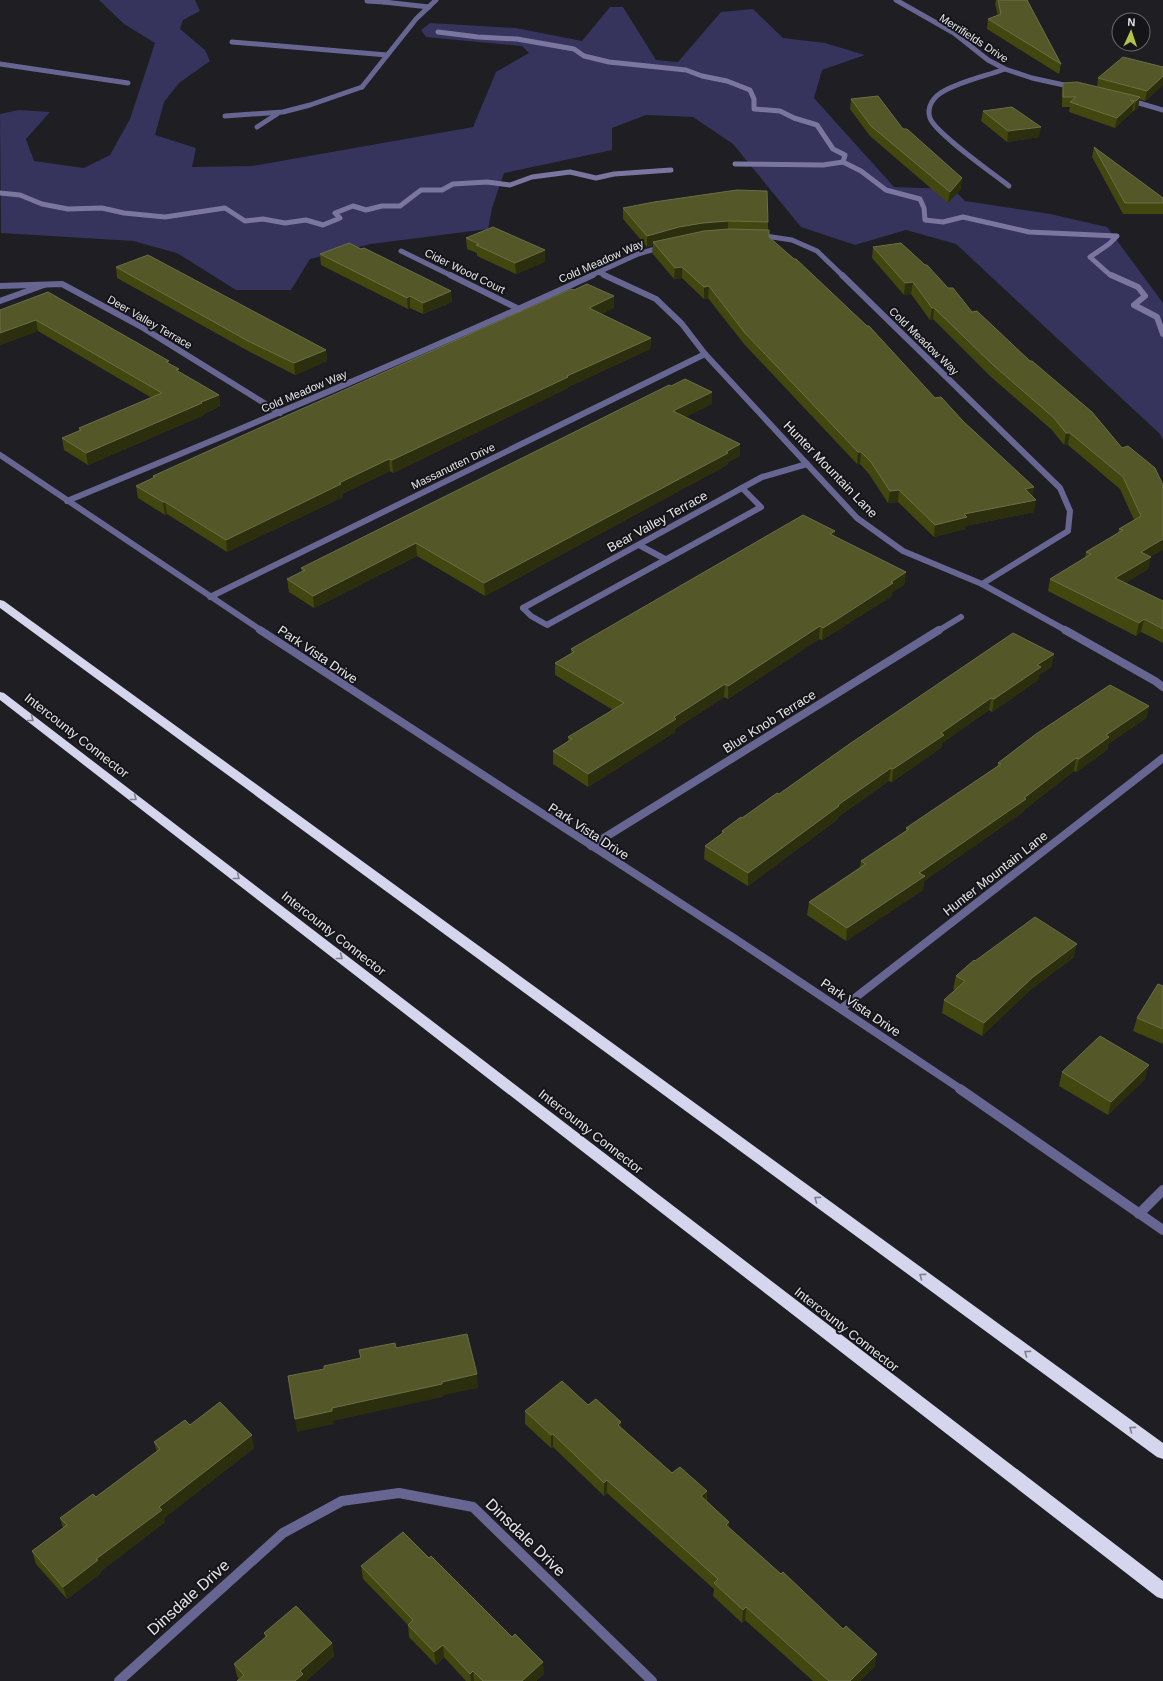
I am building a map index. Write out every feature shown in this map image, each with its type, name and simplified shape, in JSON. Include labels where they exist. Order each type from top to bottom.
[{"type":"highway","points":[[0,603],[1163,1452]]},
{"type":"highway","name":"Intercounty Connector","points":[[0,695],[1163,1591]]},
{"type":"street","points":[[367,0],[429,7]]},
{"type":"street","points":[[257,127],[273,116],[283,112],[316,103],[362,87],[416,19],[436,0]]},
{"type":"street","name":"Merrifields Drive","points":[[896,0],[954,33],[988,60],[1005,69],[1032,78],[1076,88]]},
{"type":"street","points":[[232,42],[388,55]]},
{"type":"street","points":[[0,64],[128,83]]},
{"type":"street","points":[[1005,69],[943,91],[931,102],[929,108],[930,120],[947,138],[1009,186]]},
{"type":"street","points":[[1127,100],[1163,110]]},
{"type":"street","points":[[225,116],[283,112]]},
{"type":"street","name":"Cold Meadow Way","points":[[754,235],[792,240],[817,250],[1060,488],[1070,511],[1068,531],[982,584]]},
{"type":"street","name":"Cold Meadow Way","points":[[67,501],[280,413],[519,309],[638,254],[672,245]]},
{"type":"street","name":"Cider Wood Court","points":[[401,251],[519,309]]},
{"type":"street","name":"Hunter Mountain Lane","points":[[598,272],[656,299],[682,324],[705,354],[857,518],[881,536],[903,551],[982,584],[1155,681],[1163,688]]},
{"type":"street","name":"Deer Valley Terrace","points":[[0,286],[62,284],[140,326],[280,413]]},
{"type":"street","points":[[0,301],[44,285]]},
{"type":"street","name":"Massanutten Drive","points":[[210,596],[705,354]]},
{"type":"street","name":"Park Vista Drive","points":[[0,454],[67,501],[210,596],[591,846],[842,1008],[1163,1230]]},
{"type":"street","name":"Bear Valley Terrace","points":[[664,559],[547,625],[531,616],[523,608],[762,477],[807,464]]},
{"type":"street","points":[[639,545],[664,559],[761,507],[742,488]]},
{"type":"street","name":"Blue Knob Terrace","points":[[591,846],[961,617]]},
{"type":"street","name":"Hunter Mountain Lane","points":[[842,1008],[1163,758]]},
{"type":"street","points":[[1139,1214],[1163,1190]]},
{"type":"street","name":"Dinsdale Drive","points":[[119,1681],[283,1533],[342,1501],[399,1493],[473,1507],[652,1681]]},
{"type":"shaded area","points":[[99,0],[195,0],[200,11],[183,20],[180,29],[205,50],[210,61],[179,83],[164,102],[155,135],[196,148],[192,167],[252,166],[473,127],[496,72],[529,53],[522,46],[426,37],[421,30],[430,23],[516,28],[582,41],[610,7],[623,7],[656,60],[678,62],[721,12],[753,9],[783,38],[825,43],[865,55],[822,70],[814,98],[894,187],[953,189],[965,201],[1050,214],[1107,227],[1163,303],[1163,440],[1160,434],[956,244],[906,230],[855,245],[801,227],[733,144],[693,117],[646,115],[612,128],[612,150],[504,173],[492,208],[488,229],[371,244],[310,259],[291,290],[236,290],[177,253],[133,241],[1,233],[0,114],[19,110],[50,112],[26,139],[34,161],[84,168],[110,155],[130,119],[155,43],[124,24]]},
{"type":"building","points":[[998,0],[1027,0],[1061,64],[988,19],[1001,14]]},
{"type":"building","points":[[1123,57],[1163,67],[1163,76],[1147,91],[1098,78]]},
{"type":"building","points":[[1077,82],[1140,97],[1136,101],[1130,100],[1134,102],[1117,118],[1070,102],[1076,97],[1063,97],[1063,83]]},
{"type":"building","points":[[878,96],[903,129],[907,129],[962,178],[950,192],[871,126],[851,99]]},
{"type":"building","points":[[1012,107],[1041,127],[1008,131],[983,111]]},
{"type":"building","points":[[1094,147],[1163,198],[1163,203],[1125,203]]},
{"type":"building","points":[[737,190],[767,191],[768,222],[728,221],[703,223],[679,227],[647,236],[623,208],[654,202]]},
{"type":"building","points":[[493,227],[545,250],[515,263],[476,245],[479,244],[466,238]]},
{"type":"building","points":[[729,229],[769,230],[769,237],[794,259],[796,259],[867,326],[869,326],[935,398],[941,397],[963,421],[1034,487],[1025,489],[1036,500],[964,514],[967,517],[935,525],[899,490],[890,491],[871,462],[861,452],[858,452],[745,333],[709,286],[704,287],[682,267],[675,268],[653,242],[704,231]]},
{"type":"building","points":[[349,243],[361,249],[364,248],[451,291],[423,303],[410,296],[407,298],[320,254]]},
{"type":"building","points":[[901,243],[925,265],[927,265],[948,288],[953,288],[972,312],[977,311],[1030,361],[1032,361],[1092,412],[1122,448],[1128,446],[1155,468],[1163,485],[1163,539],[1141,552],[1151,557],[1115,578],[1163,601],[1163,629],[1144,619],[1139,623],[1050,579],[1091,554],[1086,552],[1123,530],[1119,529],[1141,516],[1123,477],[1070,433],[1066,433],[1054,418],[992,364],[934,308],[932,308],[913,282],[905,283],[873,247]]},
{"type":"building","points":[[148,255],[326,350],[294,363],[248,341],[116,267]]},
{"type":"building","points":[[587,284],[614,296],[589,308],[651,338],[567,376],[568,377],[392,460],[389,459],[226,540],[165,502],[136,486],[155,477],[153,476],[268,424],[571,289],[574,290]]},
{"type":"building","points":[[48,292],[169,361],[166,362],[179,369],[176,370],[219,395],[86,453],[62,438],[81,430],[79,428],[162,393],[36,320],[0,333],[0,310]]},
{"type":"building","points":[[685,379],[712,392],[673,411],[740,444],[726,452],[728,453],[484,583],[416,543],[313,596],[287,579],[305,570],[301,568],[669,385],[671,386]]},
{"type":"building","points":[[803,515],[835,531],[830,534],[906,572],[891,582],[893,583],[836,620],[823,628],[820,626],[728,686],[725,684],[674,717],[676,719],[588,774],[553,751],[572,739],[568,737],[624,703],[555,663],[574,652],[571,649]]},
{"type":"building","points":[[1013,633],[1054,654],[1037,665],[1041,667],[994,699],[991,698],[941,733],[944,735],[893,769],[891,768],[838,805],[839,806],[748,873],[705,846],[741,817],[742,818],[777,793],[779,794],[848,745]]},
{"type":"building","points":[[1110,685],[1149,706],[1106,735],[1109,737],[1079,759],[1076,758],[1024,798],[1026,799],[919,873],[925,876],[847,928],[809,902],[866,864],[861,861],[909,829],[906,828],[1001,764],[998,763],[1036,734]]},
{"type":"building","points":[[1035,917],[1077,944],[1033,977],[984,1023],[944,1000],[965,981],[956,976],[974,960],[975,961]]},
{"type":"building","points":[[1158,984],[1163,986],[1163,1029],[1137,1018]]},
{"type":"building","points":[[1100,1036],[1149,1065],[1111,1102],[1062,1072]]},
{"type":"building","points":[[467,1334],[477,1374],[442,1382],[442,1384],[332,1408],[332,1411],[295,1419],[288,1376],[324,1369],[324,1366],[361,1358],[359,1350],[395,1343],[396,1348]]},
{"type":"building","points":[[562,1381],[588,1405],[596,1399],[621,1422],[618,1425],[672,1473],[680,1467],[707,1491],[701,1496],[729,1522],[726,1525],[781,1574],[783,1572],[843,1629],[846,1626],[877,1654],[850,1681],[829,1681],[746,1607],[743,1610],[714,1583],[718,1579],[607,1480],[604,1483],[553,1434],[551,1435],[525,1411]]},
{"type":"building","points":[[220,1402],[252,1435],[159,1507],[162,1510],[96,1559],[98,1560],[63,1587],[32,1551],[67,1525],[60,1518],[93,1494],[96,1497],[160,1449],[154,1442],[185,1420],[190,1425]]},
{"type":"building","points":[[403,1532],[429,1558],[431,1556],[512,1637],[515,1634],[543,1662],[522,1681],[483,1681],[473,1671],[470,1674],[443,1645],[434,1652],[408,1625],[413,1620],[361,1566]]},
{"type":"building","points":[[296,1606],[332,1643],[300,1671],[303,1674],[295,1681],[237,1681],[244,1675],[234,1664],[267,1636],[264,1633]]},
{"type":"waterway","points":[[438,32],[478,37],[517,39],[574,49],[584,56],[609,62],[686,70],[702,76],[727,81],[750,90],[754,99],[754,109],[780,111],[794,118],[817,125],[833,149],[845,155],[843,162]]},
{"type":"waterway","points":[[735,164],[823,165],[843,162]]},
{"type":"waterway","points":[[843,162],[861,171],[886,190],[920,199],[924,208],[925,220],[943,222],[963,217],[1029,232],[1117,236],[1109,244],[1090,257],[1111,275]]},
{"type":"waterway","points":[[0,193],[20,195],[42,204],[68,209],[102,208],[124,213],[165,217],[225,208],[245,221],[263,219],[285,223],[306,220],[323,225],[340,218],[335,213],[353,206],[366,210],[382,206],[400,206],[421,190],[442,190],[453,184],[487,182],[510,185],[532,177],[570,172],[596,178],[614,174],[671,170]]},
{"type":"waterway","points":[[1111,275],[1138,287],[1145,296],[1134,305],[1157,317],[1163,334]]}]
